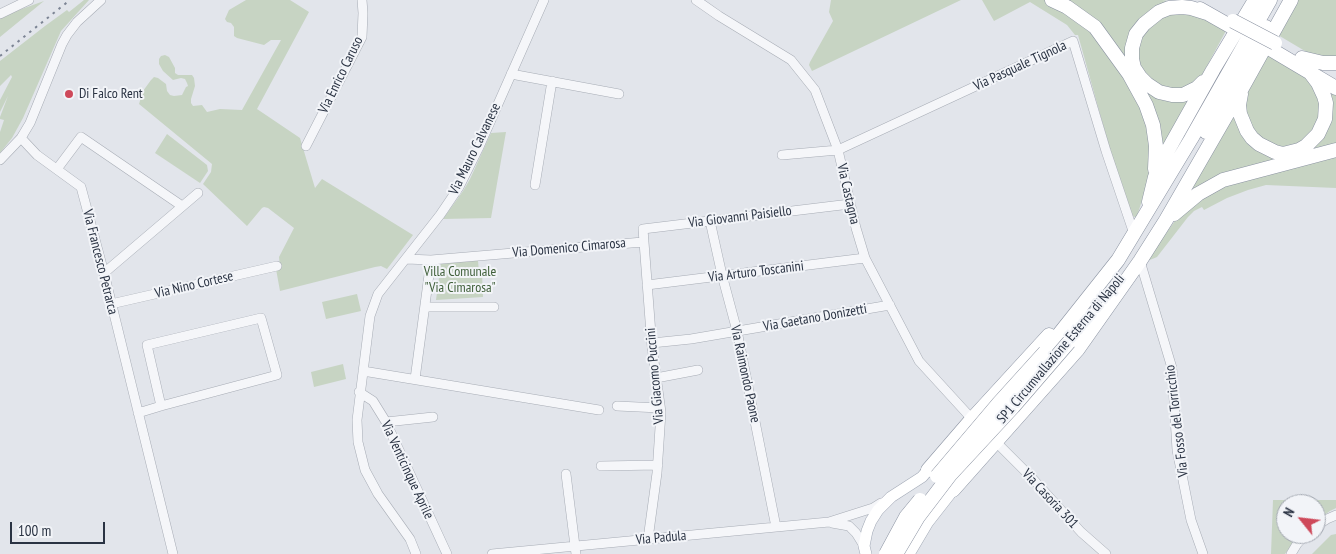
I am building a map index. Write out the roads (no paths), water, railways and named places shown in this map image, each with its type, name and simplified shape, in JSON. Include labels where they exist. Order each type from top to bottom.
[{"type":"highway","points":[[1052,0],[1067,7],[1095,27],[1128,74],[1146,105],[1153,125],[1156,146],[1155,176],[1144,218]]},
{"type":"highway","points":[[1176,0],[1200,4],[1273,46],[1336,88]]},
{"type":"highway","points":[[1155,176],[1162,159],[1255,0]]},
{"type":"highway","name":"SP1 Circumvallazione Esterna di Napoli","points":[[886,554],[906,517],[940,472],[1045,352],[1118,260],[1191,139],[1270,0]]},
{"type":"highway","name":"SP1 Circumvallazione Esterna di Napoli","points":[[896,554],[918,518],[950,475],[1013,407],[1099,307],[1118,282],[1150,235],[1281,0]]},
{"type":"highway","points":[[953,490],[1078,349],[1140,261],[1166,220],[1291,0]]},
{"type":"highway","points":[[1200,4],[1191,8],[1169,8],[1158,12],[1136,34],[1132,48],[1132,59],[1134,68],[1147,84],[1159,92],[1172,95],[1182,95],[1197,88],[1213,70]]},
{"type":"highway","points":[[1273,46],[1302,58],[1324,64],[1336,63]]},
{"type":"highway","points":[[1302,58],[1336,82]]},
{"type":"highway","points":[[1241,90],[1240,114],[1252,138],[1275,152],[1283,154],[1300,150],[1318,134],[1325,119],[1326,103],[1324,96],[1318,83],[1309,71]]},
{"type":"highway","points":[[1150,235],[1198,194],[1223,180],[1336,150]]},
{"type":"highway","points":[[928,470],[1035,348],[1069,315],[1085,303]]},
{"type":"main road","points":[[865,550],[871,520],[878,510],[891,497],[922,477],[928,470],[942,468],[950,473],[954,481],[953,490],[928,522],[908,554]]},
{"type":"street","points":[[0,14],[29,0]]},
{"type":"street","points":[[0,160],[21,138],[30,123],[66,35],[101,0]]},
{"type":"street","name":"Via Enrico Caruso","points":[[306,146],[362,37],[362,0]]},
{"type":"street","name":"Via Mauro Calvanese","points":[[416,554],[410,539],[378,494],[365,470],[358,434],[359,392],[370,316],[378,294],[440,216],[459,187],[479,147],[544,0]]},
{"type":"street","name":"Via Castagna","points":[[696,0],[791,60],[815,90],[838,150],[856,228],[866,258],[919,361],[972,419]]},
{"type":"street","name":"Via Pasquale Tignola","points":[[838,150],[1073,41],[1106,151],[1134,234]]},
{"type":"street","points":[[511,74],[619,94]]},
{"type":"street","points":[[535,185],[552,82]]},
{"type":"street","points":[[57,169],[81,137],[182,206]]},
{"type":"street","name":"Via Francesco Petrarca","points":[[21,138],[37,155],[81,187],[173,554]]},
{"type":"street","points":[[782,155],[838,150]]},
{"type":"street","points":[[104,273],[198,192]]},
{"type":"street","name":"Via Giovanni Paisiello","points":[[643,242],[643,229],[850,204]]},
{"type":"street","name":"Via Raimondo Paone","points":[[710,221],[737,331],[776,527]]},
{"type":"street","name":"Via Domenico Cimarosa","points":[[406,259],[432,260],[643,242]]},
{"type":"street","name":"Via Giacomo Puccini","points":[[643,242],[660,408],[658,465],[648,539]]},
{"type":"street","name":"Via Arturo Toscanini","points":[[647,285],[866,258]]},
{"type":"street","points":[[415,380],[432,260]]},
{"type":"street","name":"Via Fosso del Torricchio","points":[[1140,261],[1172,368],[1177,450],[1191,520],[1203,554]]},
{"type":"street","name":"Via Nino Cortese","points":[[111,304],[277,266]]},
{"type":"street","name":"Via Gaetano Donizetti","points":[[652,344],[890,305]]},
{"type":"street","points":[[425,307],[494,307]]},
{"type":"street","points":[[138,413],[277,375],[261,318],[147,345],[161,406]]},
{"type":"street","points":[[656,378],[698,370]]},
{"type":"street","points":[[362,371],[598,410]]},
{"type":"street","name":"Via Venticinque Aprile","points":[[359,392],[373,401],[386,422],[447,554]]},
{"type":"street","points":[[617,406],[660,408]]},
{"type":"street","points":[[386,422],[434,417]]},
{"type":"street","name":"Via Casoria 301","points":[[996,442],[1081,532],[1106,554]]},
{"type":"street","points":[[600,466],[658,465]]},
{"type":"street","points":[[566,474],[575,550]]},
{"type":"street","name":"Via Padula","points":[[492,554],[575,550],[648,539],[829,522],[873,508],[891,497]]},
{"type":"street","name":"Via Padula","points":[[829,522],[849,526],[856,533],[865,550]]},
{"type":"railway","points":[[0,56],[70,0]]},
{"type":"place","name":"Di Falco Rent","points":[[69,94]]},
{"type":"park label","name":"Villa Comunale \"Via Cimarosa\"","points":[[460,280]]}]
